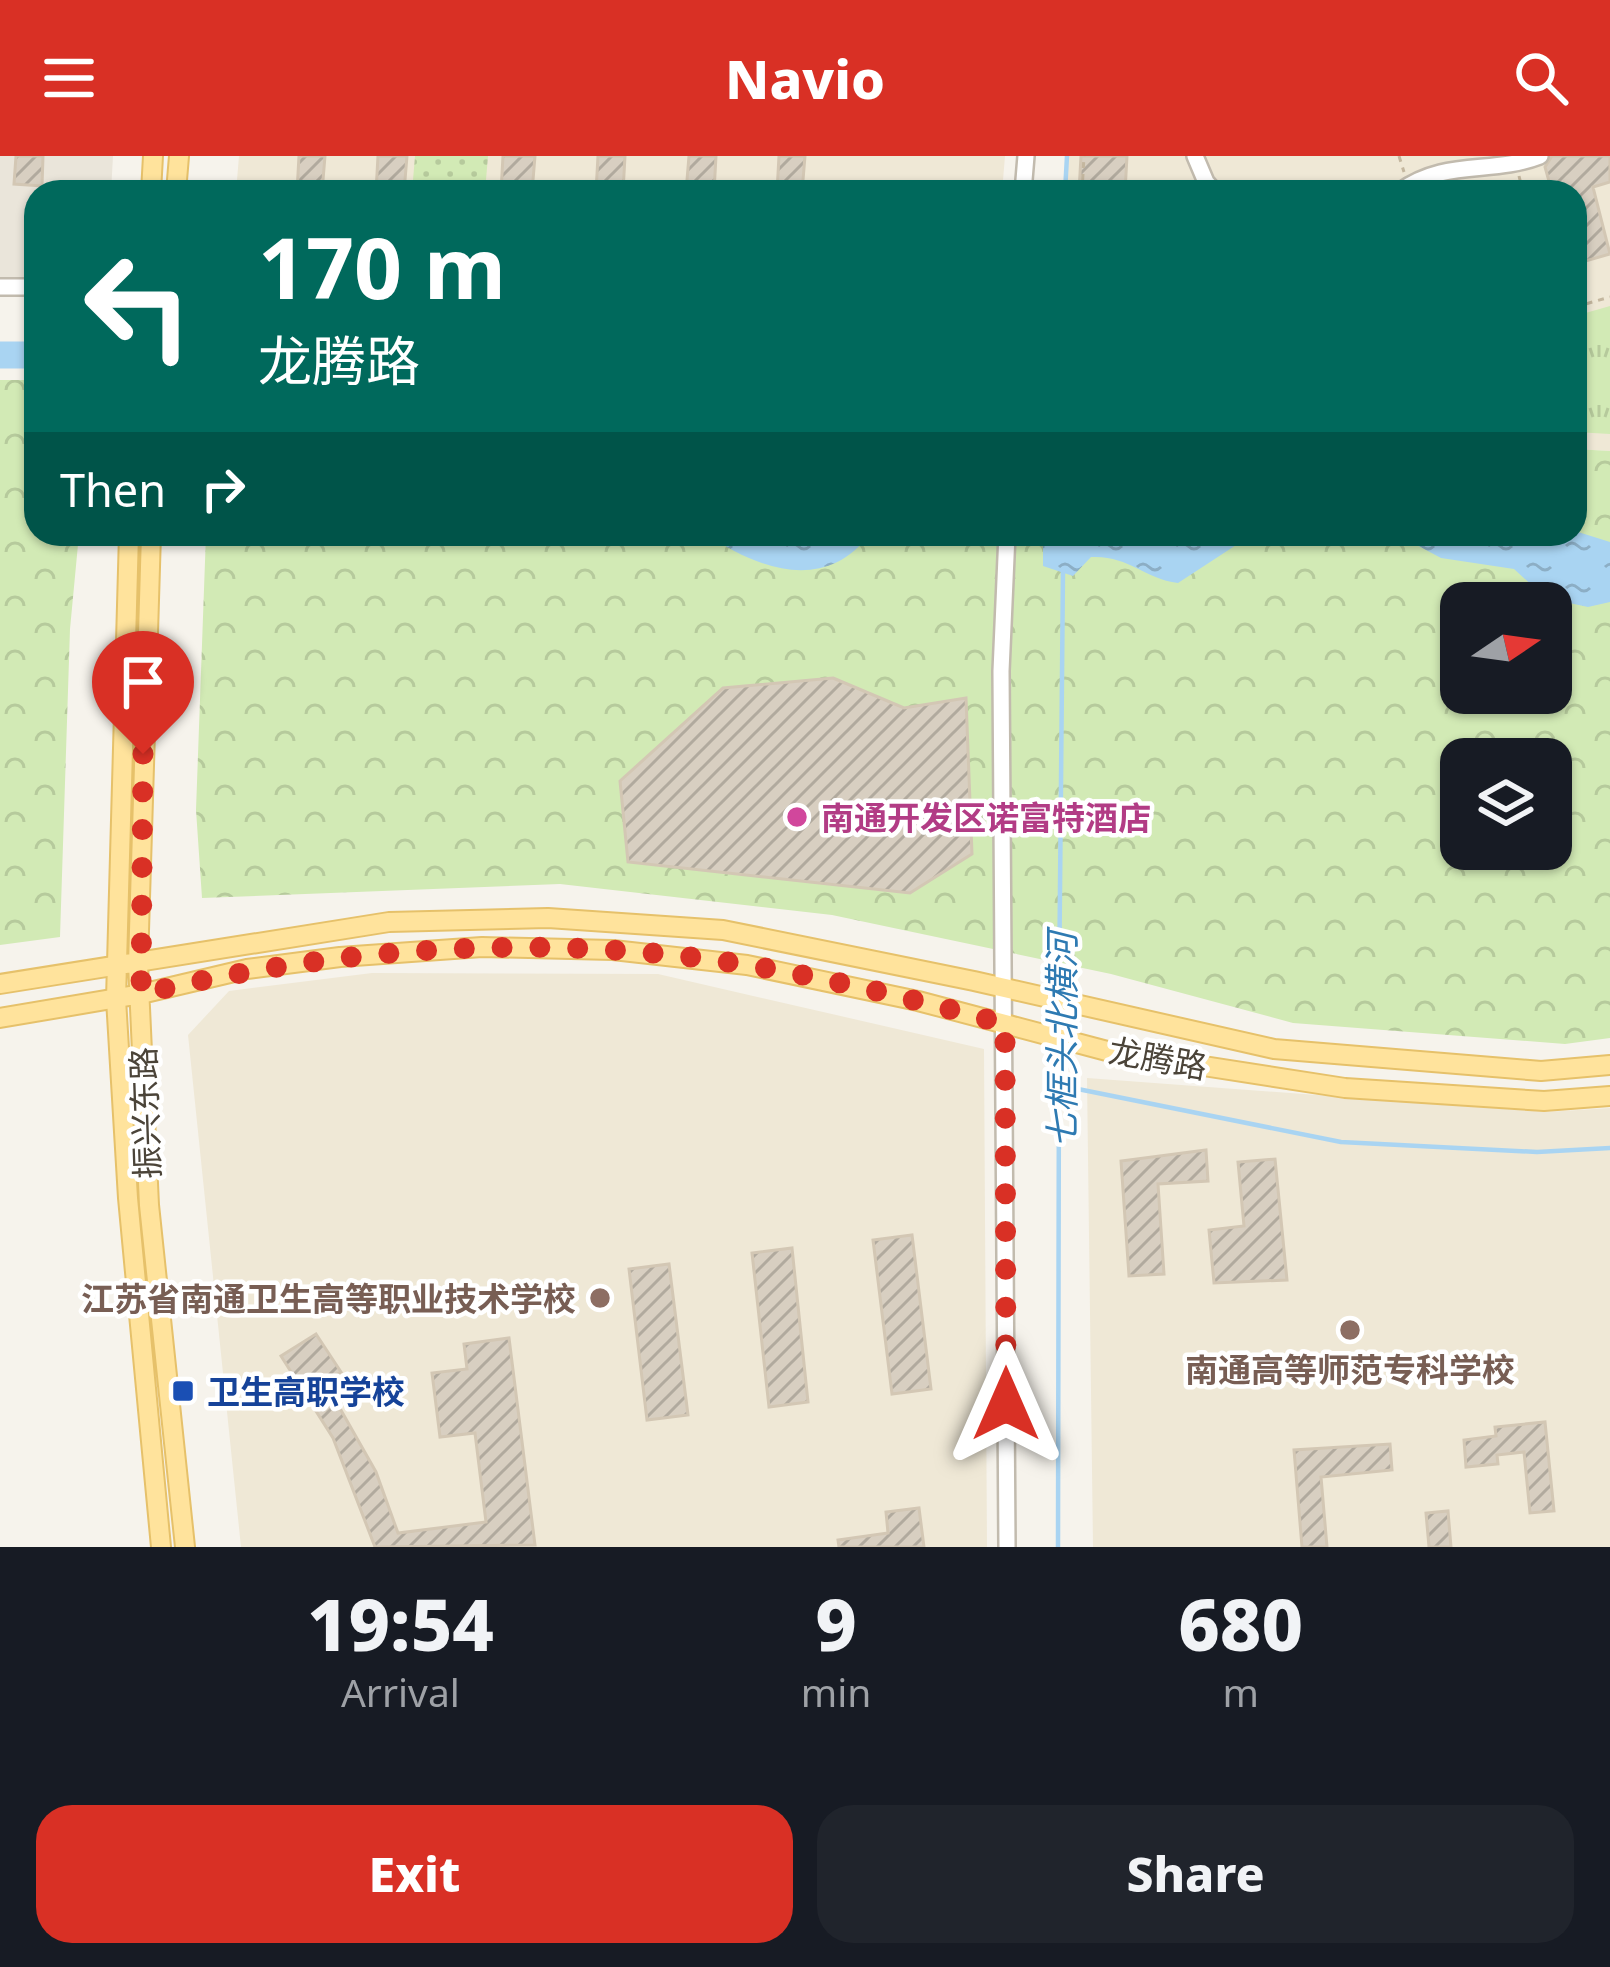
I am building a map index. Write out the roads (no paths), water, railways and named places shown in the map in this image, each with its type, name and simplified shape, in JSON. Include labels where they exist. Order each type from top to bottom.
[{"type":"main road","name":"振兴东路","points":[[129,546],[116,999],[136,1292],[161,1547]]},
{"type":"main road","name":"振兴东路","points":[[151,546],[138,964],[148,1205],[185,1547]]},
{"type":"main road","name":"龙腾路","points":[[0,984],[389,922],[548,918],[723,930],[1274,1049],[1540,1071],[1610,1065]]},
{"type":"main road","name":"龙腾路","points":[[0,1018],[116,999],[247,969],[340,957],[482,947],[613,950],[747,965],[1107,1051],[1345,1088],[1544,1101],[1610,1096]]},
{"type":"street","points":[[1423,180],[1438,172],[1540,156]]},
{"type":"street","points":[[1006,546],[1001,670],[1007,1547]]},
{"type":"water","points":[[1587,535],[1610,542],[1610,602],[1588,607],[1572,604],[1572,582],[1528,582],[1514,569],[1441,558],[1418,546],[1587,546]]},
{"type":"water","points":[[859,546],[832,564],[812,570],[769,565],[726,547]]},
{"type":"water","points":[[1043,546],[1235,546],[1178,583],[1104,557],[1091,557],[1073,576],[1043,566]]},
{"type":"waterway","name":"七框头北横河","points":[[1066,180],[1067,156]]},
{"type":"waterway","points":[[0,355],[24,355]]},
{"type":"waterway","name":"七框头北横河","points":[[1059,996],[1063,570]]},
{"type":"waterway","name":"七框头北横河","points":[[1059,1008],[1059,1032]]},
{"type":"waterway","name":"七框头北横河","points":[[1058,1547],[1059,1044]]},
{"type":"waterway","points":[[1058,1085],[1341,1142],[1537,1152],[1610,1148]]},
{"type":"place","name":"南通开发区诺富特酒店","points":[[797,817]]},
{"type":"place","name":"江苏省南通卫生高等职业技术学校","points":[[600,1298]]},
{"type":"place","name":"南通高等师范专科学校","points":[[1350,1330]]},
{"type":"place","name":"卫生高职学校","points":[[183,1391]]}]
